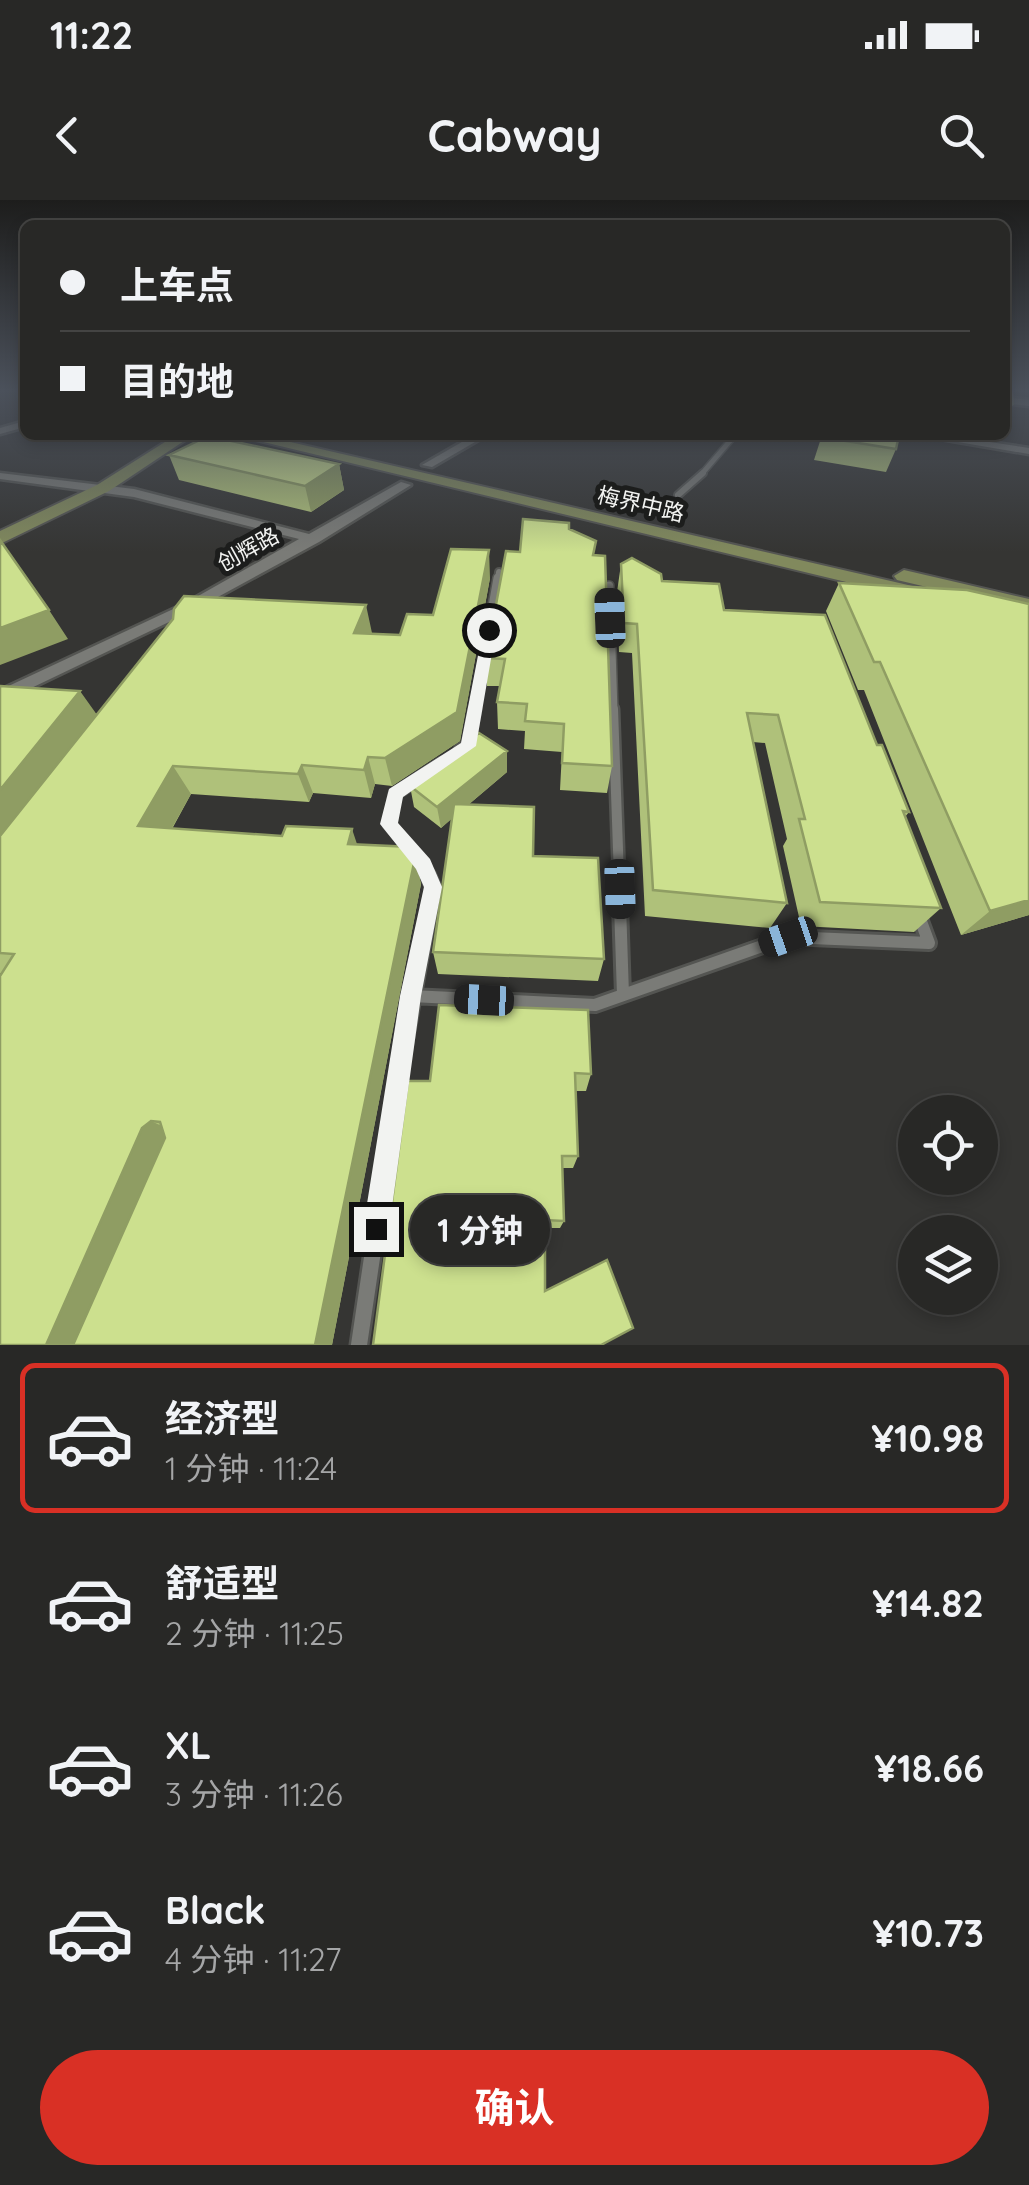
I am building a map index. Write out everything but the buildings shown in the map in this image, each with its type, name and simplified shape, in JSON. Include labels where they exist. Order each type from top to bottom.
[{"type":"main road","points":[[0,538],[103,488],[171,444]]},
{"type":"main road","name":"梅界中路","points":[[278,444],[404,478],[435,472],[1029,605]]},
{"type":"main road","name":"梅界中路","points":[[333,444],[1029,620]]},
{"type":"street","points":[[435,472],[470,444]]},
{"type":"street","points":[[985,444],[1029,451]]},
{"type":"street","points":[[0,476],[103,488],[314,539]]},
{"type":"street","name":"创辉路","points":[[0,697],[189,607],[314,539],[404,478]]},
{"type":"lane","points":[[678,495],[711,466],[728,444]]},
{"type":"lane","points":[[359,1345],[410,996],[433,887],[423,864],[389,824],[395,794],[468,746],[499,572]]},
{"type":"lane","points":[[609,586],[623,995]]},
{"type":"lane","points":[[410,996],[596,1005],[788,937],[929,943],[911,895]]},
{"type":"route","points":[[376,1229],[410,996],[433,887],[423,864],[389,824],[395,794],[468,746],[489,630]]}]
